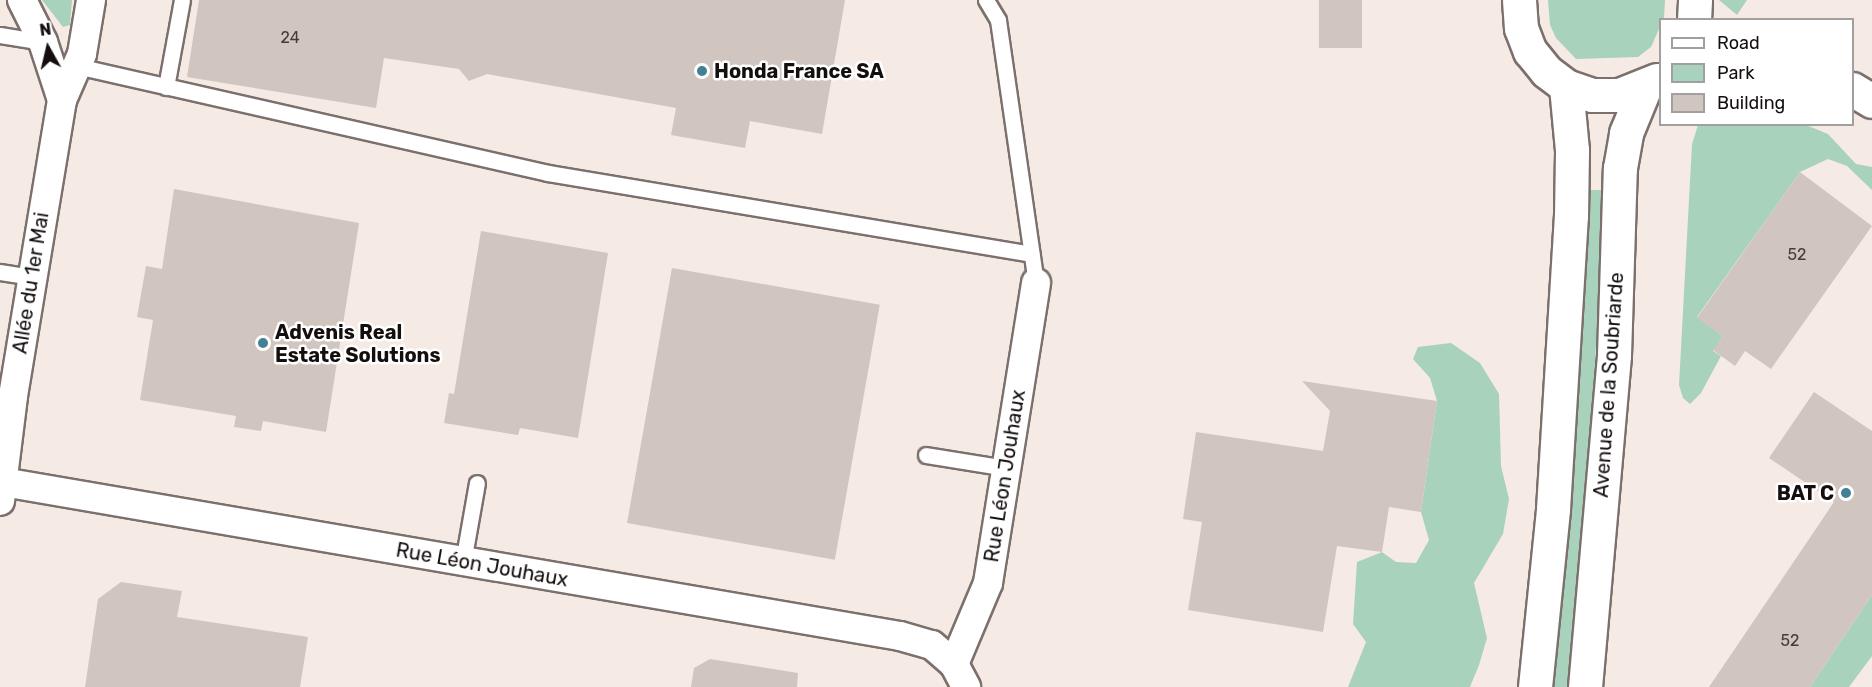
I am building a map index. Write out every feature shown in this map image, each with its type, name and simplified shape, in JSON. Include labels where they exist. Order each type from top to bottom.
[{"type":"street","name":"Allée du 1er Mai","points":[[22,0],[43,42],[62,100]]},
{"type":"street","name":"Allée du 1er Mai","points":[[2,492],[6,390],[32,277],[62,100],[77,66],[91,0]]},
{"type":"street","points":[[1694,18],[1695,0]]},
{"type":"street","points":[[1518,1],[1521,28],[1530,51],[1546,72],[1566,86],[1601,95],[1619,95],[1653,82]]},
{"type":"street","name":"Avenue de la Soubriarde","points":[[1585,687],[1614,354],[1620,168],[1626,134],[1653,82]]},
{"type":"street","points":[[1535,687],[1553,509],[1571,216],[1572,150],[1566,86]]},
{"type":"street","points":[[1854,90],[1872,101]]},
{"type":"street","name":"Rue Léon Jouhaux","points":[[960,676],[987,583],[1036,283]]},
{"type":"street","name":"Rue Léon Jouhaux","points":[[2,492],[463,562],[900,636],[933,645],[960,676]]},
{"type":"lane","points":[[166,87],[182,0]]},
{"type":"lane","points":[[986,0],[998,20],[1036,283]]},
{"type":"lane","points":[[0,35],[43,42]]},
{"type":"lane","points":[[77,66],[548,173],[1031,254]]},
{"type":"lane","points":[[0,272],[32,277]]},
{"type":"lane","points":[[926,455],[1006,468]]},
{"type":"lane","points":[[463,562],[477,483]]},
{"type":"green space","points":[[42,0],[72,0],[70,25],[63,27]]},
{"type":"green space","points":[[1548,0],[1665,0],[1664,18],[1659,18],[1659,29],[1651,47],[1638,57],[1576,59],[1556,38],[1550,25]]},
{"type":"green space","points":[[1719,0],[1747,0],[1737,15]]},
{"type":"green space","points":[[1698,126],[1808,126],[1828,134],[1856,164],[1872,167],[1872,190],[1847,166],[1828,159],[1800,172],[1697,317],[1723,336],[1713,351],[1721,356],[1701,393],[1690,404],[1683,398],[1679,385],[1692,144]]},
{"type":"green space","points":[[1589,190],[1605,190],[1589,465],[1568,687],[1552,687],[1573,463]]},
{"type":"green space","points":[[1451,343],[1480,363],[1499,394],[1501,466],[1509,499],[1503,534],[1474,583],[1487,638],[1479,665],[1470,687],[1348,687],[1366,642],[1353,624],[1357,562],[1382,552],[1396,562],[1416,563],[1429,540],[1421,512],[1437,401],[1430,378],[1413,359],[1418,347]]},
{"type":"green space","points":[[1872,595],[1872,656],[1849,687],[1810,687]]},
{"type":"building","name":"Honda France SA","points":[[199,0],[845,0],[822,134],[750,121],[745,148],[671,135],[676,108],[487,74],[469,81],[459,69],[384,58],[376,108],[187,77]]},
{"type":"building","points":[[1319,0],[1362,0],[1362,48],[1319,48]]},
{"type":"building","points":[[1800,172],[1872,226],[1771,369],[1745,351],[1735,366],[1713,350],[1723,336],[1697,318]]},
{"type":"building","points":[[174,189],[359,223],[326,432],[263,421],[261,431],[234,427],[236,416],[140,400],[153,320],[137,317],[146,266],[162,269]]},
{"type":"building","points":[[481,231],[608,253],[578,438],[520,428],[518,435],[444,423],[449,393],[454,394]]},
{"type":"building","points":[[672,268],[880,305],[835,560],[627,523]]},
{"type":"building","points":[[1302,381],[1437,401],[1421,512],[1389,507],[1382,552],[1337,546],[1323,632],[1188,610],[1202,522],[1183,519],[1196,432],[1323,451],[1330,411]]},
{"type":"building","points":[[1814,392],[1872,431],[1872,595],[1810,687],[1709,687],[1834,502],[1769,458]]},
{"type":"building","points":[[121,582],[182,591],[177,617],[308,637],[300,687],[85,687],[98,599]]},
{"type":"building","points":[[710,659],[798,673],[797,687],[691,687],[694,668]]},
{"type":"place","name":"Honda France SA","points":[[702,71]]},
{"type":"place","name":"Advenis Real Estate Solutions","points":[[263,343]]},
{"type":"place","name":"BAT C","points":[[1846,493]]}]
